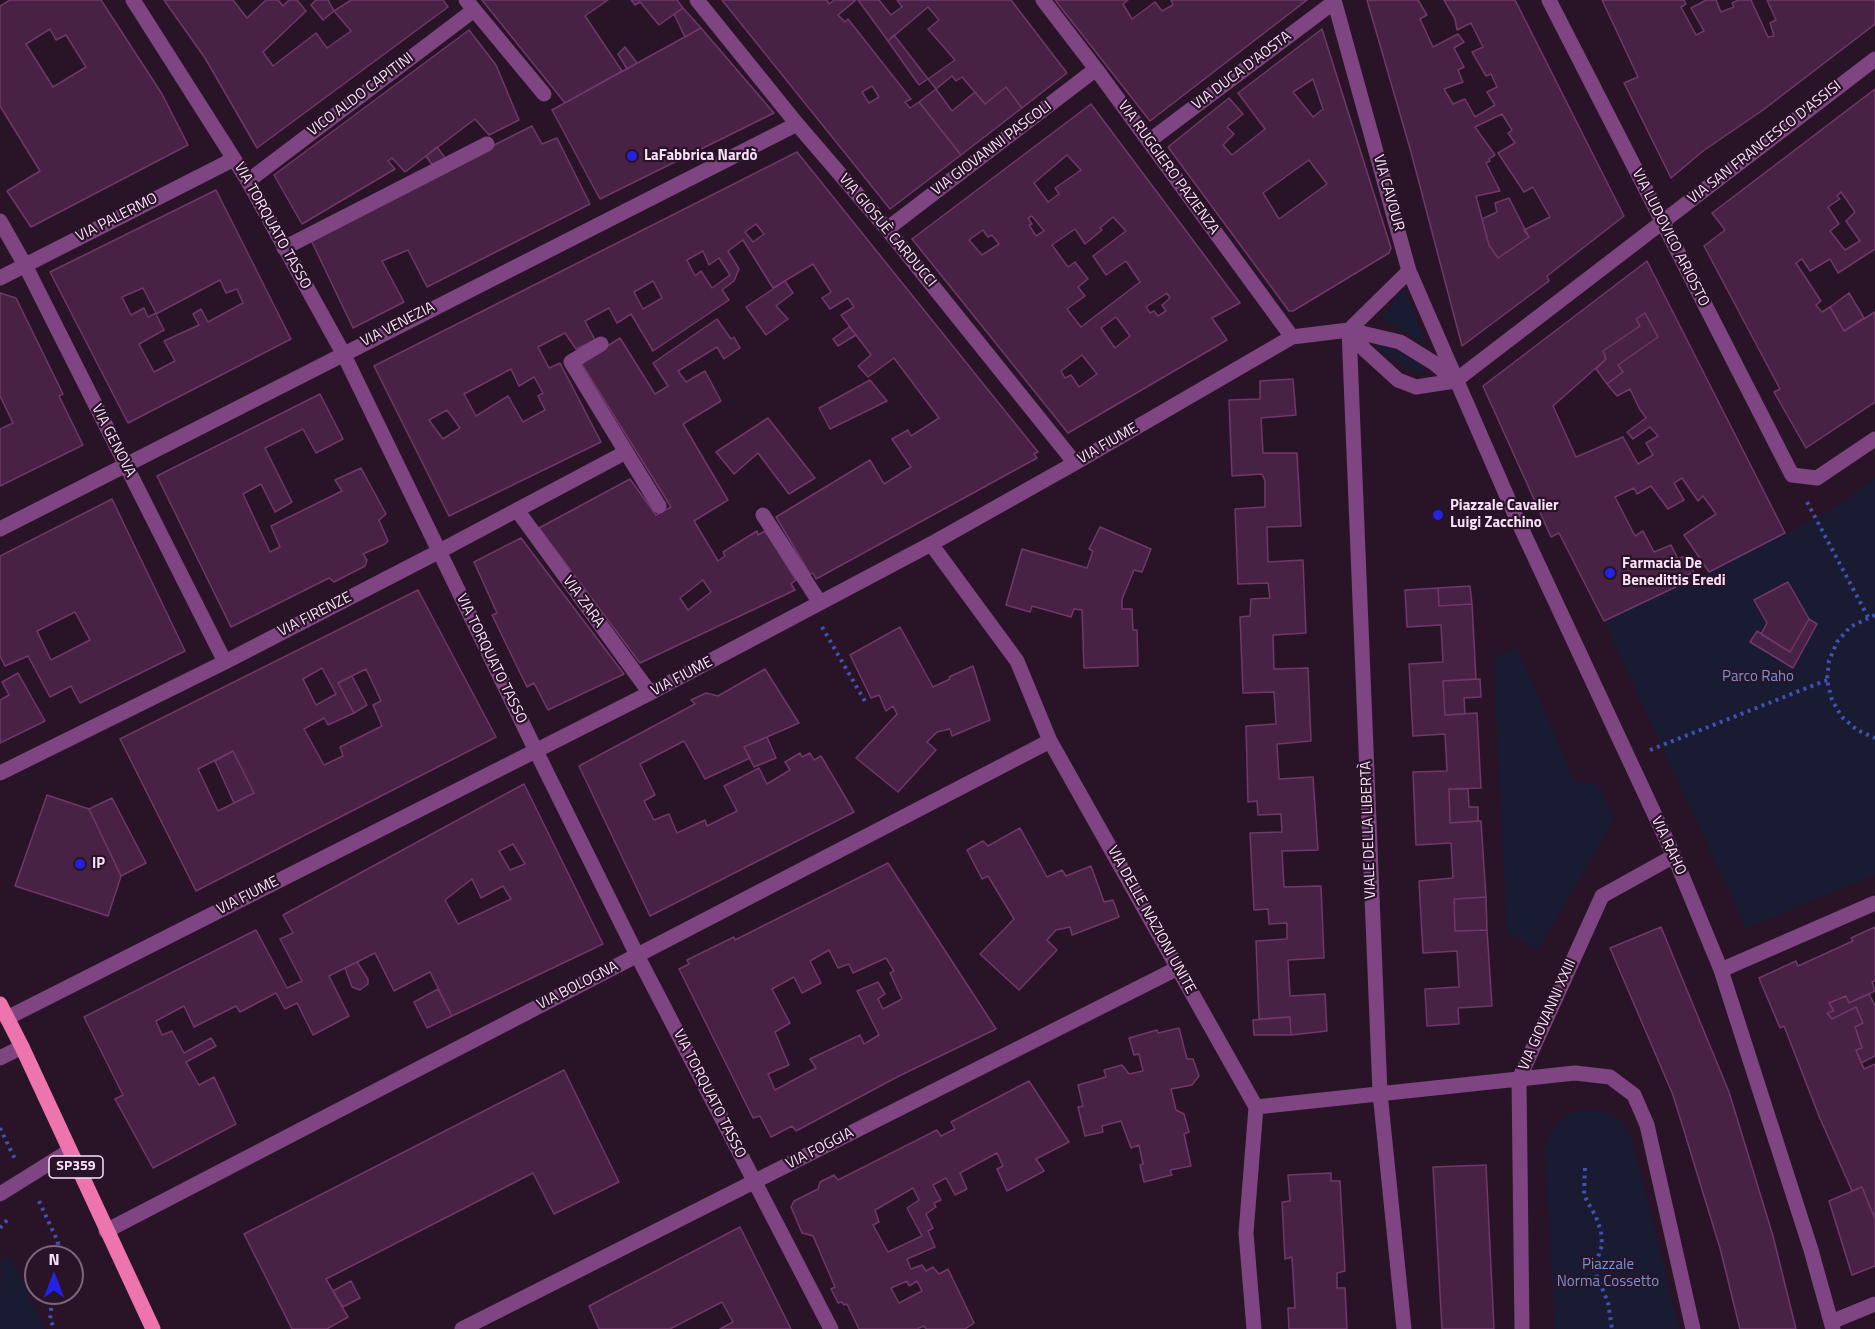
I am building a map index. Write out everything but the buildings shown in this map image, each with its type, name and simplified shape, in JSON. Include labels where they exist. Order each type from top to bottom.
[{"type":"main road","name":"SP359","points":[[4,1011],[153,1329]]},
{"type":"street","name":"VIA TORQUATO TASSO","points":[[133,0],[248,181],[343,353],[438,552],[637,955],[831,1329]]},
{"type":"street","name":"VIA GIOSUÈ CARDUCCI","points":[[697,0],[797,124],[887,229],[1076,463]]},
{"type":"street","name":"VIA RUGGIERO PAZIENZA","points":[[1043,0],[1292,337]]},
{"type":"street","name":"VIA LUDOVICO ARIOSTO","points":[[1549,0],[1792,475]]},
{"type":"street","name":"VIA DUCA D'AOSTA","points":[[1149,141],[1334,1]]},
{"type":"street","name":"VIA CAVOUR","points":[[1334,1],[1409,271],[1455,381]]},
{"type":"street","name":"VICO ALDO CAPITINI","points":[[248,181],[470,5],[544,94]]},
{"type":"street","name":"VIA SAN FRANCESCO D'ASSISI","points":[[1455,381],[1875,59]]},
{"type":"street","name":"VIA GIOVANNI PASCOLI","points":[[887,229],[1096,69]]},
{"type":"street","name":"VIA VENEZIA","points":[[0,528],[797,124]]},
{"type":"street","points":[[284,248],[487,144]]},
{"type":"street","name":"VIA PALERMO","points":[[0,278],[234,159]]},
{"type":"street","name":"VIA GENOVA","points":[[0,221],[25,265],[225,662]]},
{"type":"street","points":[[1409,271],[1349,330],[1365,350],[1398,380],[1416,387],[1455,381]]},
{"type":"street","name":"VIA FIUME","points":[[4,1011],[650,693],[931,544],[1076,463],[1292,337],[1349,330],[1400,342],[1434,363],[1455,381]]},
{"type":"street","name":"VIALE DELLA LIBERTÀ","points":[[1349,330],[1380,1094],[1404,1329]]},
{"type":"street","points":[[601,344],[571,362],[659,506]]},
{"type":"street","name":"VIA RAHO","points":[[1455,381],[1627,759],[1674,856],[1721,970],[1811,1250],[1832,1325]]},
{"type":"street","points":[[1792,475],[1817,478],[1875,439]]},
{"type":"street","name":"VIA FIRENZE","points":[[0,773],[225,662],[626,452]]},
{"type":"street","name":"VIA ZARA","points":[[516,510],[650,693]]},
{"type":"street","points":[[763,515],[816,606]]},
{"type":"street","name":"VIA DELLE NAZIONI UNITE","points":[[931,544],[1017,661],[1050,741],[1256,1107]]},
{"type":"street","name":"VIA BOLOGNA","points":[[106,1231],[1050,741]]},
{"type":"street","name":"VIA GIOVANNI XXIII","points":[[1522,1329],[1519,1079],[1602,896],[1674,856]]},
{"type":"street","points":[[1721,970],[1875,903]]},
{"type":"street","name":"VIA FOGGIA","points":[[462,1329],[1178,968]]},
{"type":"street","points":[[0,1058],[22,1047]]},
{"type":"street","points":[[1254,1329],[1246,1233],[1256,1107],[1575,1073],[1610,1077],[1634,1095],[1647,1125],[1693,1329]]},
{"type":"street","points":[[0,1194],[69,1151]]},
{"type":"street","points":[[1832,1325],[1875,1304]]},
{"type":"path","points":[[1792,475],[1868,617]]},
{"type":"path","points":[[816,606],[866,703]]},
{"type":"path","points":[[1875,615],[1850,627],[1837,642],[1829,661],[1827,680],[1832,700],[1842,717],[1857,730],[1875,738]]},
{"type":"path","points":[[1627,759],[1827,680]]},
{"type":"path","points":[[1585,1168],[1584,1195],[1601,1231],[1602,1245],[1594,1270],[1608,1302],[1612,1329]]},
{"type":"path","points":[[39,1201],[58,1245]]},
{"type":"path","points":[[52,1305],[50,1320],[55,1329]]},
{"type":"green space","points":[[1404,287],[1426,344],[1382,320]]},
{"type":"green space","points":[[1377,343],[1389,345],[1422,365],[1425,372],[1415,373],[1384,354],[1375,345]]},
{"type":"green space","name":"Parco Raho","points":[[1875,478],[1875,875],[1746,928],[1604,621],[1709,572],[1830,511]]},
{"type":"green space","points":[[1517,647],[1574,780],[1598,785],[1614,819],[1539,949],[1507,934],[1494,658]]},
{"type":"green space","name":"Piazzale Norma Cossetto","points":[[1584,1110],[1598,1110],[1612,1114],[1623,1124],[1631,1137],[1679,1329],[1555,1329],[1545,1148],[1558,1122],[1570,1114]]},
{"type":"green space","points":[[1,1259],[11,1259],[24,1286],[24,1305],[33,1305],[45,1329],[0,1329]]},
{"type":"place","name":"LaFabbrica Nardò","points":[[632,156]]},
{"type":"place","name":"Piazzale Cavalier Luigi Zacchino","points":[[1438,515]]},
{"type":"place","name":"Farmacia De Benedittis Eredi","points":[[1610,573]]},
{"type":"place","name":"IP","points":[[80,864]]}]
